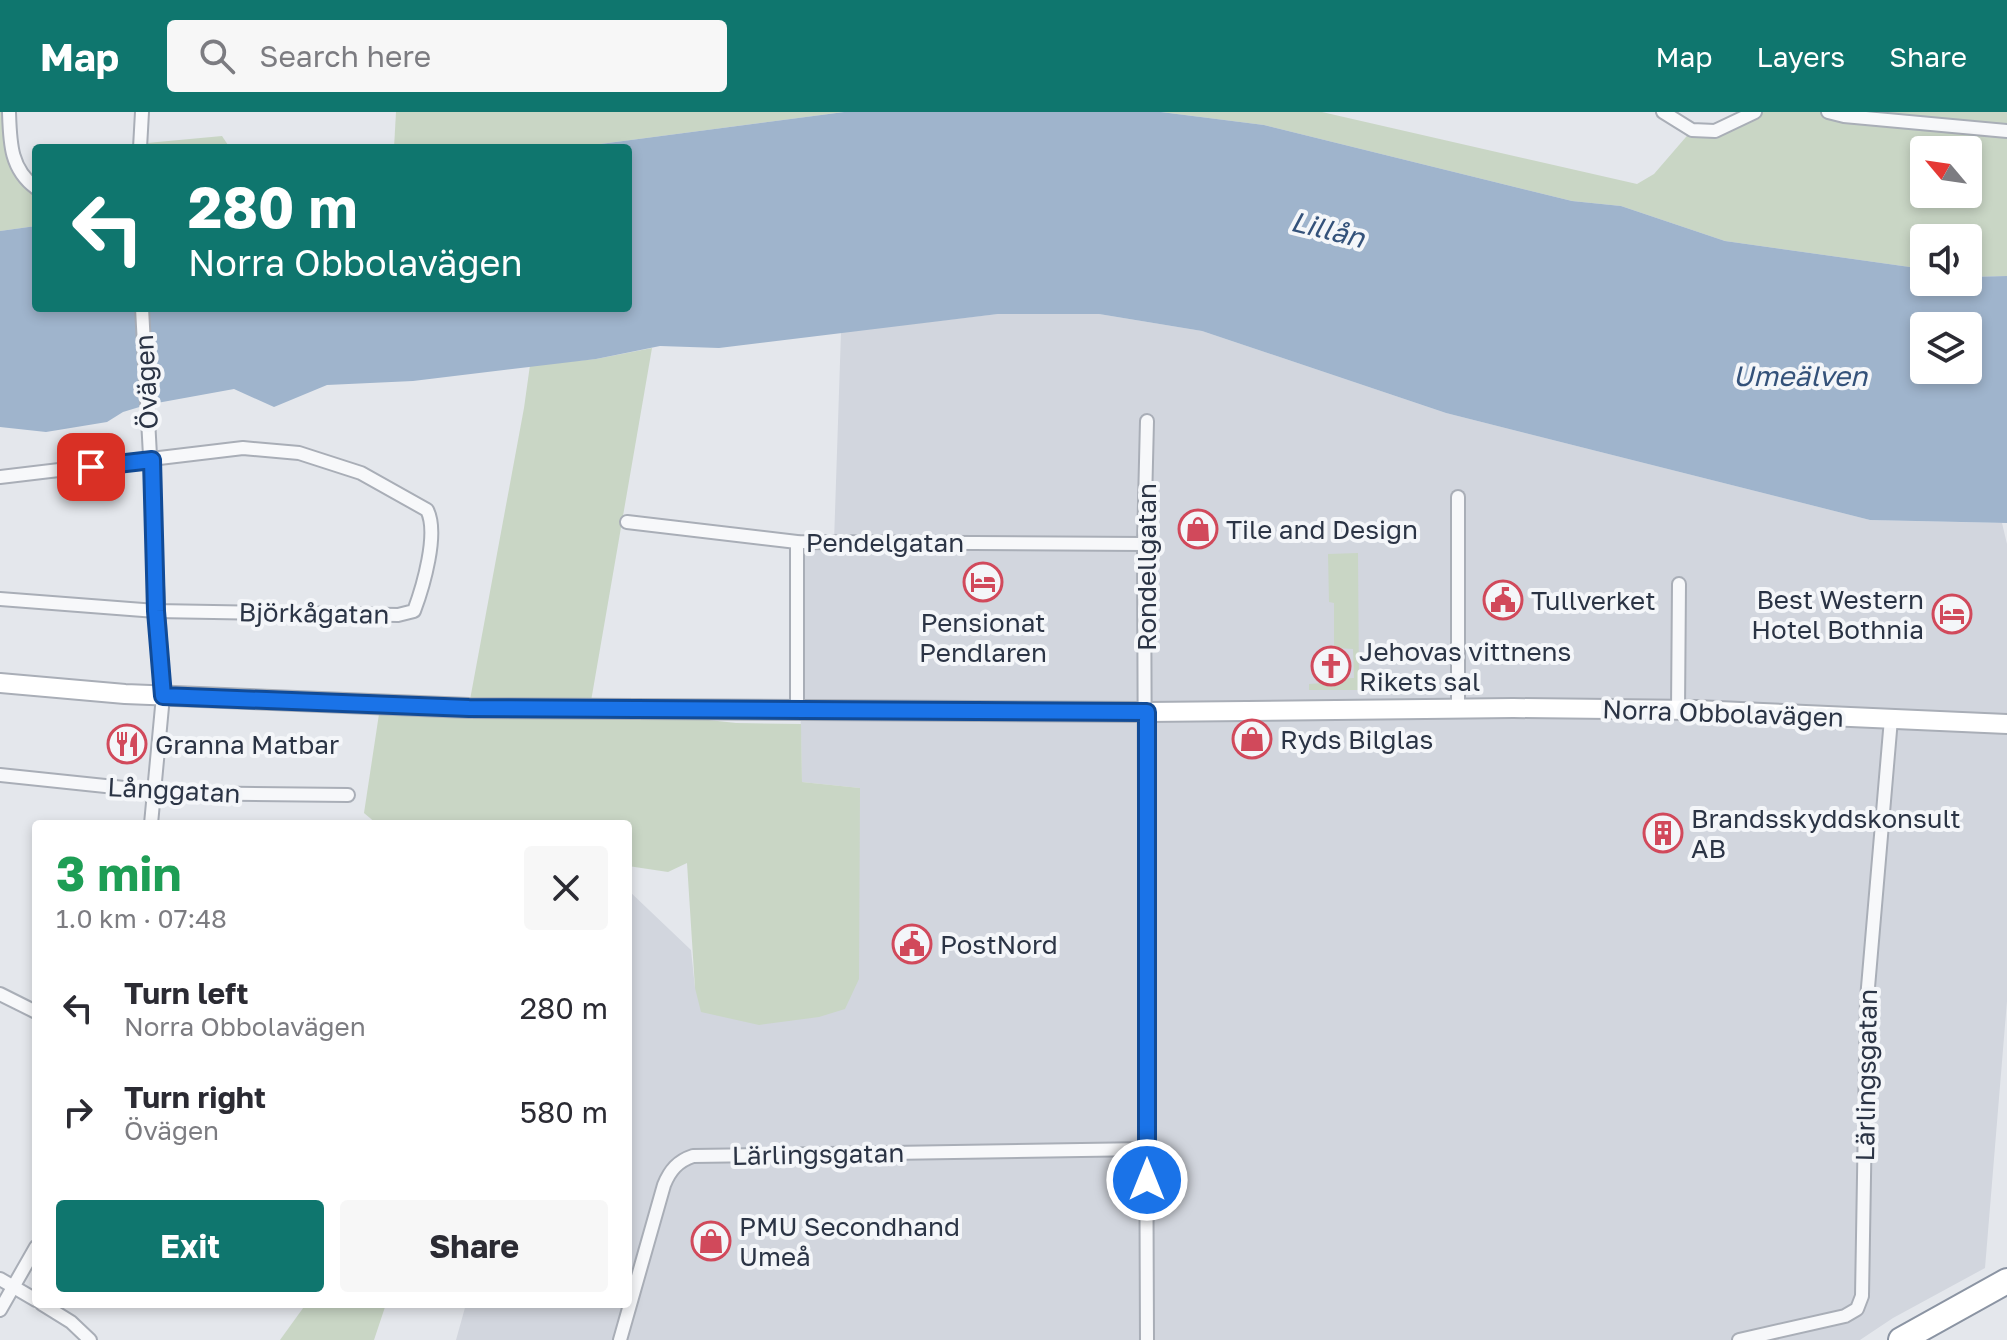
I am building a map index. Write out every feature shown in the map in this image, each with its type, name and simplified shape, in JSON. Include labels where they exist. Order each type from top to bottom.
[{"type":"highway","points":[[1901,1340],[2007,1281]]},
{"type":"highway","points":[[1931,1340],[2007,1298]]},
{"type":"street","points":[[9,112],[13,160],[32,184]]},
{"type":"street","points":[[140,144],[142,112]]},
{"type":"street","points":[[1663,112],[1692,130],[1715,131],[1755,112]]},
{"type":"street","points":[[1828,112],[2007,131]]},
{"type":"street","name":"Övägen","points":[[142,312],[163,696],[151,820]]},
{"type":"street","name":"Rondellgatan","points":[[1147,421],[1144,544],[1147,1340]]},
{"type":"street","name":"Björkågatan","points":[[152,460],[243,448],[299,453],[361,473],[427,510],[433,528],[414,611],[398,615],[156,611]]},
{"type":"street","points":[[0,477],[152,460]]},
{"type":"street","points":[[1458,497],[1458,709]]},
{"type":"street","name":"Pendelgatan","points":[[627,522],[797,542],[1144,544]]},
{"type":"street","points":[[797,542],[797,708]]},
{"type":"street","points":[[1678,710],[1679,584]]},
{"type":"street","points":[[0,599],[156,611]]},
{"type":"street","name":"Norra Obbolavägen","points":[[0,683],[163,696],[469,708],[1147,712],[1678,710],[2007,724]]},
{"type":"street","name":"Lärlingsgatan","points":[[1739,1340],[1845,1316],[1857,1309],[1862,1296],[1867,999],[1891,719]]},
{"type":"street","name":"Långgatan","points":[[1,779],[153,792],[348,795]]},
{"type":"street","points":[[0,994],[32,1010]]},
{"type":"street","name":"Lärlingsgatan","points":[[632,1298],[664,1185],[669,1173],[685,1158],[1147,1149]]},
{"type":"street","points":[[0,1310],[32,1254]]},
{"type":"street","points":[[0,1279],[32,1298]]},
{"type":"street","points":[[48,1308],[71,1322],[90,1340]]},
{"type":"street","name":"Lärlingsgatan","points":[[620,1340],[629,1308]]},
{"type":"shaded area","points":[[998,314],[1099,314],[1202,331],[1446,413],[1870,520],[2002,523],[2007,544],[2007,1001],[1985,1268],[1893,1318],[1860,1340],[456,1340],[465,1308],[632,1308],[632,894],[691,950],[695,988],[860,788],[802,782],[797,542],[834,542],[841,332]]},
{"type":"green space","points":[[0,112],[9,112],[13,160],[32,183],[32,227],[0,231]]},
{"type":"green space","points":[[396,112],[844,112],[600,144],[394,144]]},
{"type":"green space","points":[[1161,112],[1322,112],[1637,184],[1654,174],[1692,130],[1715,131],[1755,112],[2007,112],[2007,276],[1982,277],[1982,224],[1910,224],[1910,267],[1725,241],[1621,206],[1572,201],[1264,125]]},
{"type":"green space","points":[[222,136],[227,144],[147,144]]},
{"type":"green space","points":[[652,348],[590,707],[736,723],[801,724],[802,782],[860,788],[859,979],[845,1009],[819,1017],[759,1025],[701,1012],[695,988],[687,863],[668,872],[632,867],[632,820],[372,820],[364,813],[379,714],[467,716],[530,365],[596,359]]},
{"type":"green space","points":[[1358,553],[1359,690],[1309,690],[1309,684],[1323,683],[1324,679],[1354,678],[1353,649],[1334,648],[1334,603],[1329,602],[1328,554]]},
{"type":"green space","points":[[303,1308],[385,1308],[374,1340],[280,1340]]},
{"type":"water","name":"Umeälven","points":[[844,112],[1161,112],[1264,125],[1572,201],[1621,206],[1725,241],[1910,267],[1910,296],[1982,296],[1982,277],[2007,276],[2007,523],[1870,520],[1446,413],[1202,331],[1099,314],[998,314],[719,348],[660,346],[596,359],[413,381],[327,385],[274,407],[234,389],[146,405],[123,412],[107,422],[46,432],[0,427],[0,231],[32,227],[32,312],[632,312],[632,144],[600,144]]},
{"type":"place","name":"Tile and Design","points":[[1198,529]]},
{"type":"place","name":"Pensionat Pendlaren","points":[[983,582]]},
{"type":"place","name":"Tullverket","points":[[1503,600]]},
{"type":"place","name":"Best Western Hotel Bothnia","points":[[1952,614]]},
{"type":"place","name":"Jehovas vittnens Rikets sal","points":[[1331,666]]},
{"type":"place","name":"Ryds Bilglas","points":[[1252,739]]},
{"type":"place","name":"Granna Matbar","points":[[127,744]]},
{"type":"place","name":"Brandsskyddskonsult AB","points":[[1663,833]]},
{"type":"place","name":"PostNord","points":[[912,944]]},
{"type":"place","name":"PMU Secondhand Umeå","points":[[711,1241]]},
{"type":"route","points":[[91,467],[152,460],[156,611],[163,696],[469,708],[1147,712],[1147,1180]]},
{"type":"water label","name":"Lillån","points":[[1328,229]]}]
